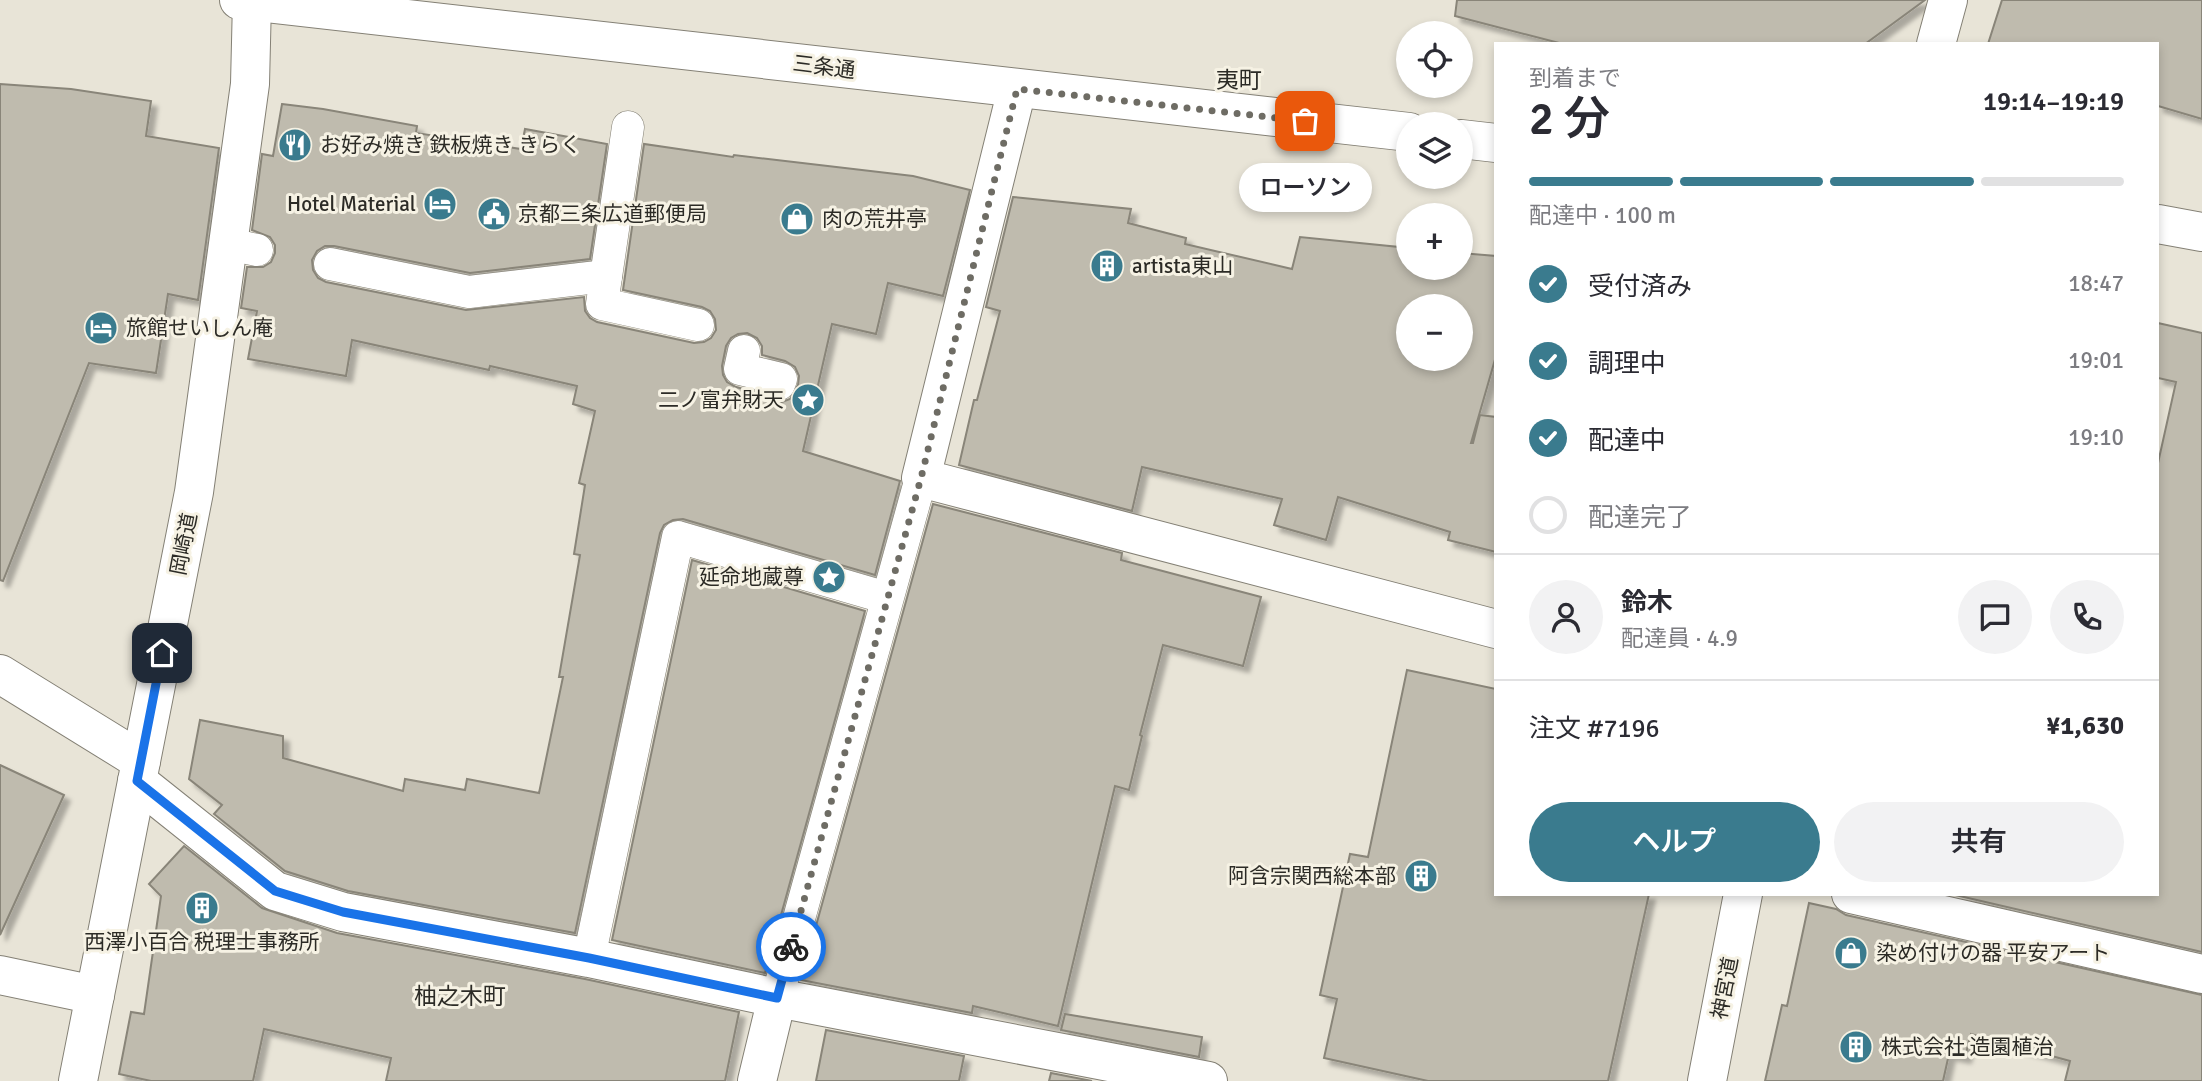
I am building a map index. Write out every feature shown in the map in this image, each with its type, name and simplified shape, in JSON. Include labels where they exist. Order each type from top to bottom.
[{"type":"street","name":"三条通","points":[[247,0],[1396,131]]},
{"type":"street","name":"岡崎道","points":[[78,1081],[243,247],[250,84],[247,0]]},
{"type":"street","points":[[1937,42],[1948,0]]},
{"type":"street","points":[[1017,89],[921,478],[1494,628]]},
{"type":"street","points":[[1473,140],[1494,143]]},
{"type":"street","points":[[2159,224],[2202,232]]},
{"type":"street","points":[[0,674],[139,771],[275,891],[343,912],[1208,1081]]},
{"type":"street","name":"神宮道","points":[[1707,1081],[1743,896]]},
{"type":"street","points":[[1860,896],[2202,974]]},
{"type":"street","points":[[0,975],[95,995]]},
{"type":"street","points":[[757,1081],[777,998]]},
{"type":"lane","points":[[628,127],[602,304],[727,336],[740,369],[780,379],[779,384]]},
{"type":"lane","points":[[330,264],[469,292],[606,276]]},
{"type":"lane","points":[[777,998],[921,478]]},
{"type":"lane","points":[[589,958],[678,537],[887,597]]},
{"type":"building","points":[[1457,0],[1925,0],[1868,42],[1555,42],[1455,16]]},
{"type":"building","points":[[2002,0],[2202,0],[2202,119],[2159,106],[2159,42],[1989,42]]},
{"type":"building","points":[[0,84],[71,89],[151,101],[146,136],[219,148],[198,300],[168,294],[156,373],[89,363],[3,581],[0,580]]},
{"type":"building","points":[[282,104],[417,126],[416,133],[521,149],[525,129],[607,144],[590,259],[470,273],[325,246],[317,251],[312,260],[313,270],[318,278],[326,282],[466,310],[584,297],[585,311],[597,322],[694,343],[711,338],[716,330],[715,319],[710,311],[623,290],[644,144],[733,157],[913,176],[970,190],[943,296],[888,283],[876,334],[832,324],[803,451],[900,481],[875,575],[683,519],[664,525],[660,533],[575,933],[348,891],[285,871],[214,814],[222,805],[189,779],[200,720],[283,736],[283,758],[403,791],[405,779],[465,790],[467,779],[539,793],[563,677],[559,677],[580,555],[574,554],[585,485],[579,483],[595,411],[573,404],[577,386],[490,366],[489,370],[352,340],[346,376],[248,359],[257,311],[241,308],[247,267],[263,267],[271,262],[275,253],[275,245],[270,237],[252,230],[262,154],[273,156]],"holes":[[[747,333],[757,338],[762,346],[762,355],[785,361],[795,367],[799,376],[798,385],[790,399],[773,401],[764,394],[736,387],[727,382],[723,375],[726,346],[731,338]]]},
{"type":"building","points":[[1013,197],[1131,209],[1128,223],[1186,238],[1185,244],[1292,269],[1300,237],[1396,247],[1396,280],[1473,280],[1473,254],[1494,256],[1494,363],[1471,443],[1480,415],[1494,417],[1494,552],[1448,540],[1450,532],[1338,497],[1326,540],[1274,525],[1282,499],[1142,467],[1132,511],[959,465],[974,400],[977,400],[1000,311],[986,307]]},
{"type":"building","points":[[2159,323],[2202,333],[2202,952],[1960,896],[2159,896],[2159,458],[2176,382],[2159,378]]},
{"type":"building","points":[[933,504],[1122,553],[1121,560],[1261,597],[1243,666],[1163,645],[1129,790],[1115,786],[1058,1026],[973,1006],[972,1013],[801,980]]},
{"type":"building","points":[[692,560],[865,611],[765,973],[612,940]]},
{"type":"building","name":"阿含宗関西総本部","points":[[1407,670],[1494,689],[1494,896],[1649,896],[1608,1081],[1428,1081],[1324,1058],[1337,999],[1320,995],[1350,854],[1368,857]]},
{"type":"building","points":[[0,765],[64,795],[0,935]]},
{"type":"building","points":[[184,846],[262,908],[337,933],[585,979],[739,1012],[725,1081],[386,1081],[391,1058],[264,1029],[253,1081],[151,1081],[119,1074],[131,1012],[144,1014],[161,896],[149,884]]},
{"type":"building","points":[[1809,903],[1836,909],[1846,915],[2202,995],[2202,1081],[2065,1081],[2070,1061],[1971,1034],[1965,1057],[1949,1054],[1943,1081],[1765,1081],[1782,1005],[1787,1006]]},
{"type":"building","points":[[1065,1014],[1202,1037],[1199,1057],[1061,1030]]},
{"type":"building","points":[[826,1030],[964,1056],[959,1081],[816,1081]]},
{"type":"building","points":[[1051,1073],[1092,1081],[1049,1081]]},
{"type":"way so far","points":[[791,947],[921,478],[1017,89],[1305,121]]},
{"type":"place","name":"ローソン","points":[[1305,121]]},
{"type":"place","name":"お好み焼き 鉄板焼き きらく","points":[[295,145]]},
{"type":"place","name":"Hotel Material","points":[[440,204]]},
{"type":"place","name":"京都三条広道郵便局","points":[[494,214]]},
{"type":"place","name":"肉の荒井亭","points":[[797,219]]},
{"type":"place","name":"artista東山","points":[[1107,266]]},
{"type":"place","name":"旅館せいしん庵","points":[[101,328]]},
{"type":"place","name":"二ノ富弁財天","points":[[808,400]]},
{"type":"place","name":"延命地蔵尊","points":[[829,577]]},
{"type":"place","name":"阿含宗関西総本部","points":[[1421,876]]},
{"type":"place","name":"西澤小百合 税理士事務所","points":[[202,908]]},
{"type":"place","name":"染め付けの器 平安アート","points":[[1851,953]]},
{"type":"place","name":"株式会社 造園植治","points":[[1856,1047]]},
{"type":"district","name":"夷町","points":[[1239,80]]},
{"type":"district","name":"柚之木町","points":[[460,996]]},
{"type":"route","points":[[162,653],[137,781],[275,891],[343,912],[589,958],[777,998],[791,947]]}]
